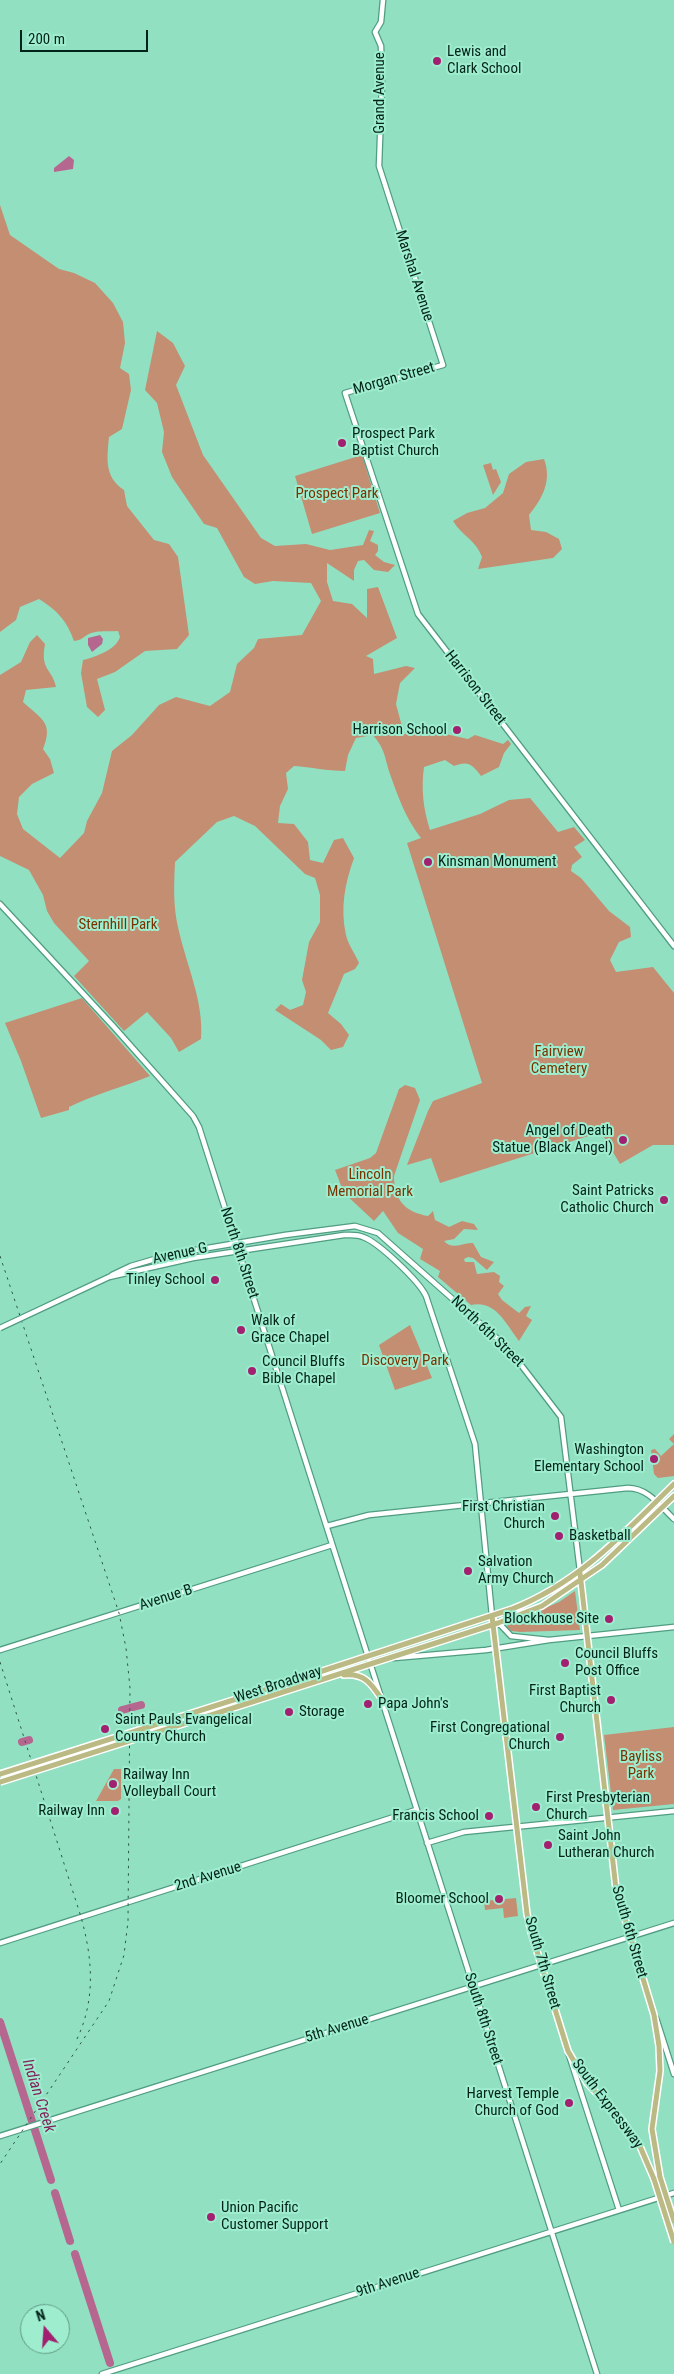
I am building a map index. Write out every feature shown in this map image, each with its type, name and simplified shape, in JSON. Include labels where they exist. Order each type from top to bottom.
[{"type":"main road","name":"West Broadway","points":[[0,1774],[492,1616],[543,1596],[580,1573],[605,1552],[674,1484]]},
{"type":"main road","points":[[386,1658],[496,1624],[542,1606],[581,1582],[615,1554],[674,1496]]},
{"type":"main road","name":"North 6th Street","points":[[580,1573],[588,1636]]},
{"type":"main road","name":"South 7th Street","points":[[492,1616],[496,1624],[496,1648],[528,1920],[568,2051]]},
{"type":"main road","name":"South 6th Street","points":[[588,1636],[616,1894],[654,2015]]},
{"type":"main road","name":"West Broadway","points":[[0,1782],[336,1676],[386,1658]]},
{"type":"main road","points":[[336,1676],[351,1674],[361,1676],[368,1680],[381,1698]]},
{"type":"main road","name":"South Expressway","points":[[654,2015],[660,2062],[652,2129],[657,2178],[674,2242]]},
{"type":"main road","name":"South Expressway","points":[[568,2051],[587,2083],[636,2139],[657,2178],[674,2221]]},
{"type":"street","name":"Grand Avenue","points":[[383,0],[381,22],[376,32],[381,46],[382,84],[379,166],[385,187]]},
{"type":"street","name":"Marshal Avenue","points":[[385,187],[443,365]]},
{"type":"street","name":"Morgan Street","points":[[345,393],[443,365]]},
{"type":"street","name":"Harrison Street","points":[[345,393],[418,614],[674,946]]},
{"type":"street","name":"North 8th Street","points":[[0,904],[110,1022],[193,1116],[199,1126],[327,1526],[369,1664]]},
{"type":"street","name":"North 6th Street","points":[[343,1227],[360,1226],[378,1233],[464,1307],[514,1355],[561,1417],[572,1493],[580,1573]]},
{"type":"street","name":"Avenue G","points":[[0,1328],[131,1266],[159,1258],[236,1243],[343,1227]]},
{"type":"street","name":"Avenue G","points":[[108,1277],[172,1262],[344,1235],[358,1235],[370,1240],[413,1278],[426,1296],[475,1444],[492,1616]]},
{"type":"street","points":[[327,1526],[362,1516],[635,1488],[645,1492],[674,1519]]},
{"type":"street","name":"Avenue B","points":[[0,1650],[332,1545]]},
{"type":"street","name":"West Broadway","points":[[496,1624],[511,1636],[549,1640]]},
{"type":"street","name":"West Broadway","points":[[386,1658],[674,1628]]},
{"type":"street","name":"South 8th Street","points":[[369,1664],[597,2374]]},
{"type":"street","name":"2nd Avenue","points":[[0,1943],[416,1810]]},
{"type":"street","points":[[427,1843],[464,1832],[674,1811]]},
{"type":"street","name":"5th Avenue","points":[[0,2136],[674,1923]]},
{"type":"street","name":"South 6th Street","points":[[654,2015],[674,2074]]},
{"type":"street","name":"South 7th Street","points":[[568,2051],[619,2210]]},
{"type":"street","name":"9th Avenue","points":[[102,2374],[674,2193]]},
{"type":"green space","points":[[0,205],[10,235],[59,269],[74,273],[95,283],[113,303],[123,322],[125,343],[120,368],[129,374],[131,390],[122,429],[109,437],[108,466],[113,479],[124,490],[127,506],[154,540],[169,544],[178,557],[189,635],[177,649],[145,651],[115,672],[97,679],[105,710],[98,717],[87,707],[81,673],[83,660],[99,655],[114,646],[120,637],[118,631],[92,633],[74,641],[61,617],[39,599],[20,607],[16,620],[0,632]]},
{"type":"green space","points":[[157,331],[173,343],[185,366],[176,385],[203,455],[261,538],[275,546],[306,544],[330,550],[363,545],[369,530],[374,531],[370,541],[378,545],[378,551],[375,555],[384,562],[395,565],[388,572],[374,570],[364,560],[358,561],[354,570],[354,581],[327,563],[327,582],[333,601],[352,604],[367,618],[367,589],[378,587],[397,638],[366,656],[373,659],[374,674],[406,666],[415,668],[400,683],[396,704],[404,734],[441,733],[468,739],[475,735],[503,744],[508,740],[511,744],[504,753],[499,767],[481,776],[470,765],[463,763],[454,766],[445,760],[424,767],[423,798],[430,830],[480,814],[509,800],[530,798],[558,832],[574,827],[585,840],[574,847],[582,857],[572,865],[571,871],[581,878],[609,911],[630,927],[631,937],[619,942],[610,960],[616,972],[653,967],[674,993],[674,1145],[653,1145],[620,1164],[601,1132],[440,1183],[431,1158],[407,1165],[433,1101],[482,1083],[407,843],[421,838],[403,808],[383,750],[373,735],[356,738],[348,755],[345,771],[294,766],[286,773],[288,789],[280,806],[278,823],[294,824],[308,842],[310,860],[323,863],[334,840],[343,838],[354,858],[346,886],[343,915],[347,938],[359,963],[355,969],[344,974],[328,1013],[341,1024],[349,1035],[343,1047],[331,1050],[321,1040],[275,1010],[281,1004],[290,1010],[303,1005],[306,992],[302,980],[309,942],[320,922],[320,895],[315,878],[305,874],[255,826],[234,816],[217,822],[175,862],[174,895],[176,919],[200,1010],[201,1039],[179,1052],[171,1038],[147,1012],[124,1031],[74,976],[89,961],[54,923],[47,911],[43,895],[29,870],[0,856],[0,675],[21,662],[30,642],[37,635],[45,644],[45,664],[56,687],[26,690],[23,702],[44,722],[47,733],[43,749],[50,759],[54,773],[32,784],[19,797],[17,814],[23,829],[60,858],[84,833],[87,821],[102,793],[112,751],[132,735],[159,705],[176,697],[210,706],[230,692],[237,664],[254,648],[258,639],[302,635],[321,601],[311,583],[273,581],[255,584],[244,577],[217,528],[204,524],[172,477],[162,452],[164,432],[157,403],[145,390]]},
{"type":"green space","name":"Prospect Park","points":[[362,455],[380,513],[312,534],[295,476]]},
{"type":"green space","points":[[544,459],[547,474],[545,488],[529,515],[531,530],[546,532],[559,539],[562,549],[553,558],[478,569],[482,557],[479,551],[453,521],[467,513],[485,508],[503,493],[509,474],[526,462]]},
{"type":"green space","points":[[491,463],[493,470],[496,469],[501,482],[493,495],[483,465]]},
{"type":"green space","points":[[82,998],[150,1076],[79,1102],[69,1107],[69,1110],[41,1118],[5,1023]]},
{"type":"green space","name":"Lincoln Memorial Park","points":[[405,1085],[415,1088],[420,1100],[394,1176],[396,1192],[402,1204],[407,1208],[428,1216],[433,1211],[435,1220],[449,1227],[462,1221],[474,1224],[478,1230],[464,1229],[454,1239],[444,1241],[454,1246],[473,1243],[481,1257],[494,1262],[487,1270],[473,1258],[468,1257],[464,1259],[465,1262],[474,1262],[477,1274],[494,1272],[500,1276],[499,1282],[504,1286],[498,1294],[502,1300],[519,1313],[525,1307],[531,1306],[526,1316],[532,1320],[519,1341],[504,1320],[493,1309],[480,1304],[471,1305],[438,1277],[440,1271],[420,1259],[423,1249],[398,1233],[383,1211],[374,1221],[344,1193],[335,1170],[370,1158],[376,1153],[399,1089]]},
{"type":"green space","name":"Discovery Park","points":[[410,1325],[432,1378],[395,1390],[379,1345]]},
{"type":"green space","points":[[674,1434],[674,1444],[669,1439]]},
{"type":"green space","points":[[674,1444],[674,1476],[658,1478],[654,1474],[651,1450],[655,1449],[661,1456]]},
{"type":"green space","points":[[575,1591],[580,1630],[520,1632],[511,1631],[507,1627],[508,1624],[559,1602]]},
{"type":"green space","name":"Bayliss Park","points":[[674,1727],[674,1804],[613,1810],[604,1735]]},
{"type":"green space","name":"Railway Inn Volleyball Court","points":[[114,1769],[121,1769],[121,1799],[118,1801],[96,1801]]},
{"type":"green space","points":[[516,1898],[518,1916],[504,1918],[503,1908],[485,1910],[484,1901]]},
{"type":"shaded area","points":[[69,156],[74,160],[73,169],[54,172],[54,168]]},
{"type":"shaded area","points":[[100,635],[103,639],[102,644],[92,652],[88,645],[88,638]]},
{"type":"waterway","name":"Indian Creek","points":[[122,1710],[141,1705]]},
{"type":"waterway","name":"Indian Creek","points":[[22,1742],[29,1740]]},
{"type":"waterway","name":"Indian Creek","points":[[0,2022],[51,2180]]},
{"type":"waterway","name":"Indian Creek","points":[[55,2193],[70,2241]]},
{"type":"waterway","name":"Indian Creek","points":[[75,2254],[110,2363]]},
{"type":"railway","points":[[0,1256],[119,1613],[126,1648],[130,1688],[128,1921],[124,1955],[109,2001],[0,2164]]},
{"type":"railway","points":[[0,1662],[85,1933],[90,1965],[89,1996],[82,2028],[75,2043]]},
{"type":"place","name":"Lewis and Clark School","points":[[437,61]]},
{"type":"place","name":"Prospect Park Baptist Church","points":[[342,443]]},
{"type":"place","name":"Harrison School","points":[[457,730]]},
{"type":"place","name":"Kinsman Monument","points":[[428,862]]},
{"type":"place","name":"Angel of Death Statue (Black Angel)","points":[[623,1140]]},
{"type":"place","name":"Saint Patricks Catholic Church","points":[[664,1200]]},
{"type":"place","name":"Tinley School","points":[[215,1280]]},
{"type":"place","name":"Walk of Grace Chapel","points":[[241,1330]]},
{"type":"place","name":"Council Bluffs Bible Chapel","points":[[252,1371]]},
{"type":"place","name":"Washington Elementary School","points":[[654,1459]]},
{"type":"place","name":"First Christian Church","points":[[555,1516]]},
{"type":"place","name":"Basketball","points":[[559,1536]]},
{"type":"place","name":"Salvation Army Church","points":[[468,1571]]},
{"type":"place","name":"Blockhouse Site","points":[[609,1619]]},
{"type":"place","name":"Council Bluffs Post Office","points":[[565,1663]]},
{"type":"place","name":"First Baptist Church","points":[[611,1700]]},
{"type":"place","name":"Papa John's","points":[[368,1704]]},
{"type":"place","name":"Storage","points":[[289,1712]]},
{"type":"place","name":"Saint Pauls Evangelical Country Church","points":[[105,1729]]},
{"type":"place","name":"First Congregational Church","points":[[560,1737]]},
{"type":"place","name":"Railway Inn Volleyball Court","points":[[113,1784]]},
{"type":"place","name":"First Presbyterian Church","points":[[536,1807]]},
{"type":"place","name":"Railway Inn","points":[[115,1811]]},
{"type":"place","name":"Francis School","points":[[489,1816]]},
{"type":"place","name":"Saint John Lutheran Church","points":[[548,1845]]},
{"type":"place","name":"Bloomer School","points":[[499,1899]]},
{"type":"place","name":"Harvest Temple Church of God","points":[[569,2103]]},
{"type":"place","name":"Union Pacific Customer Support","points":[[211,2217]]},
{"type":"park label","name":"Sternhill Park","points":[[118,925]]},
{"type":"park label","name":"Fairview Cemetery","points":[[559,1060]]}]
